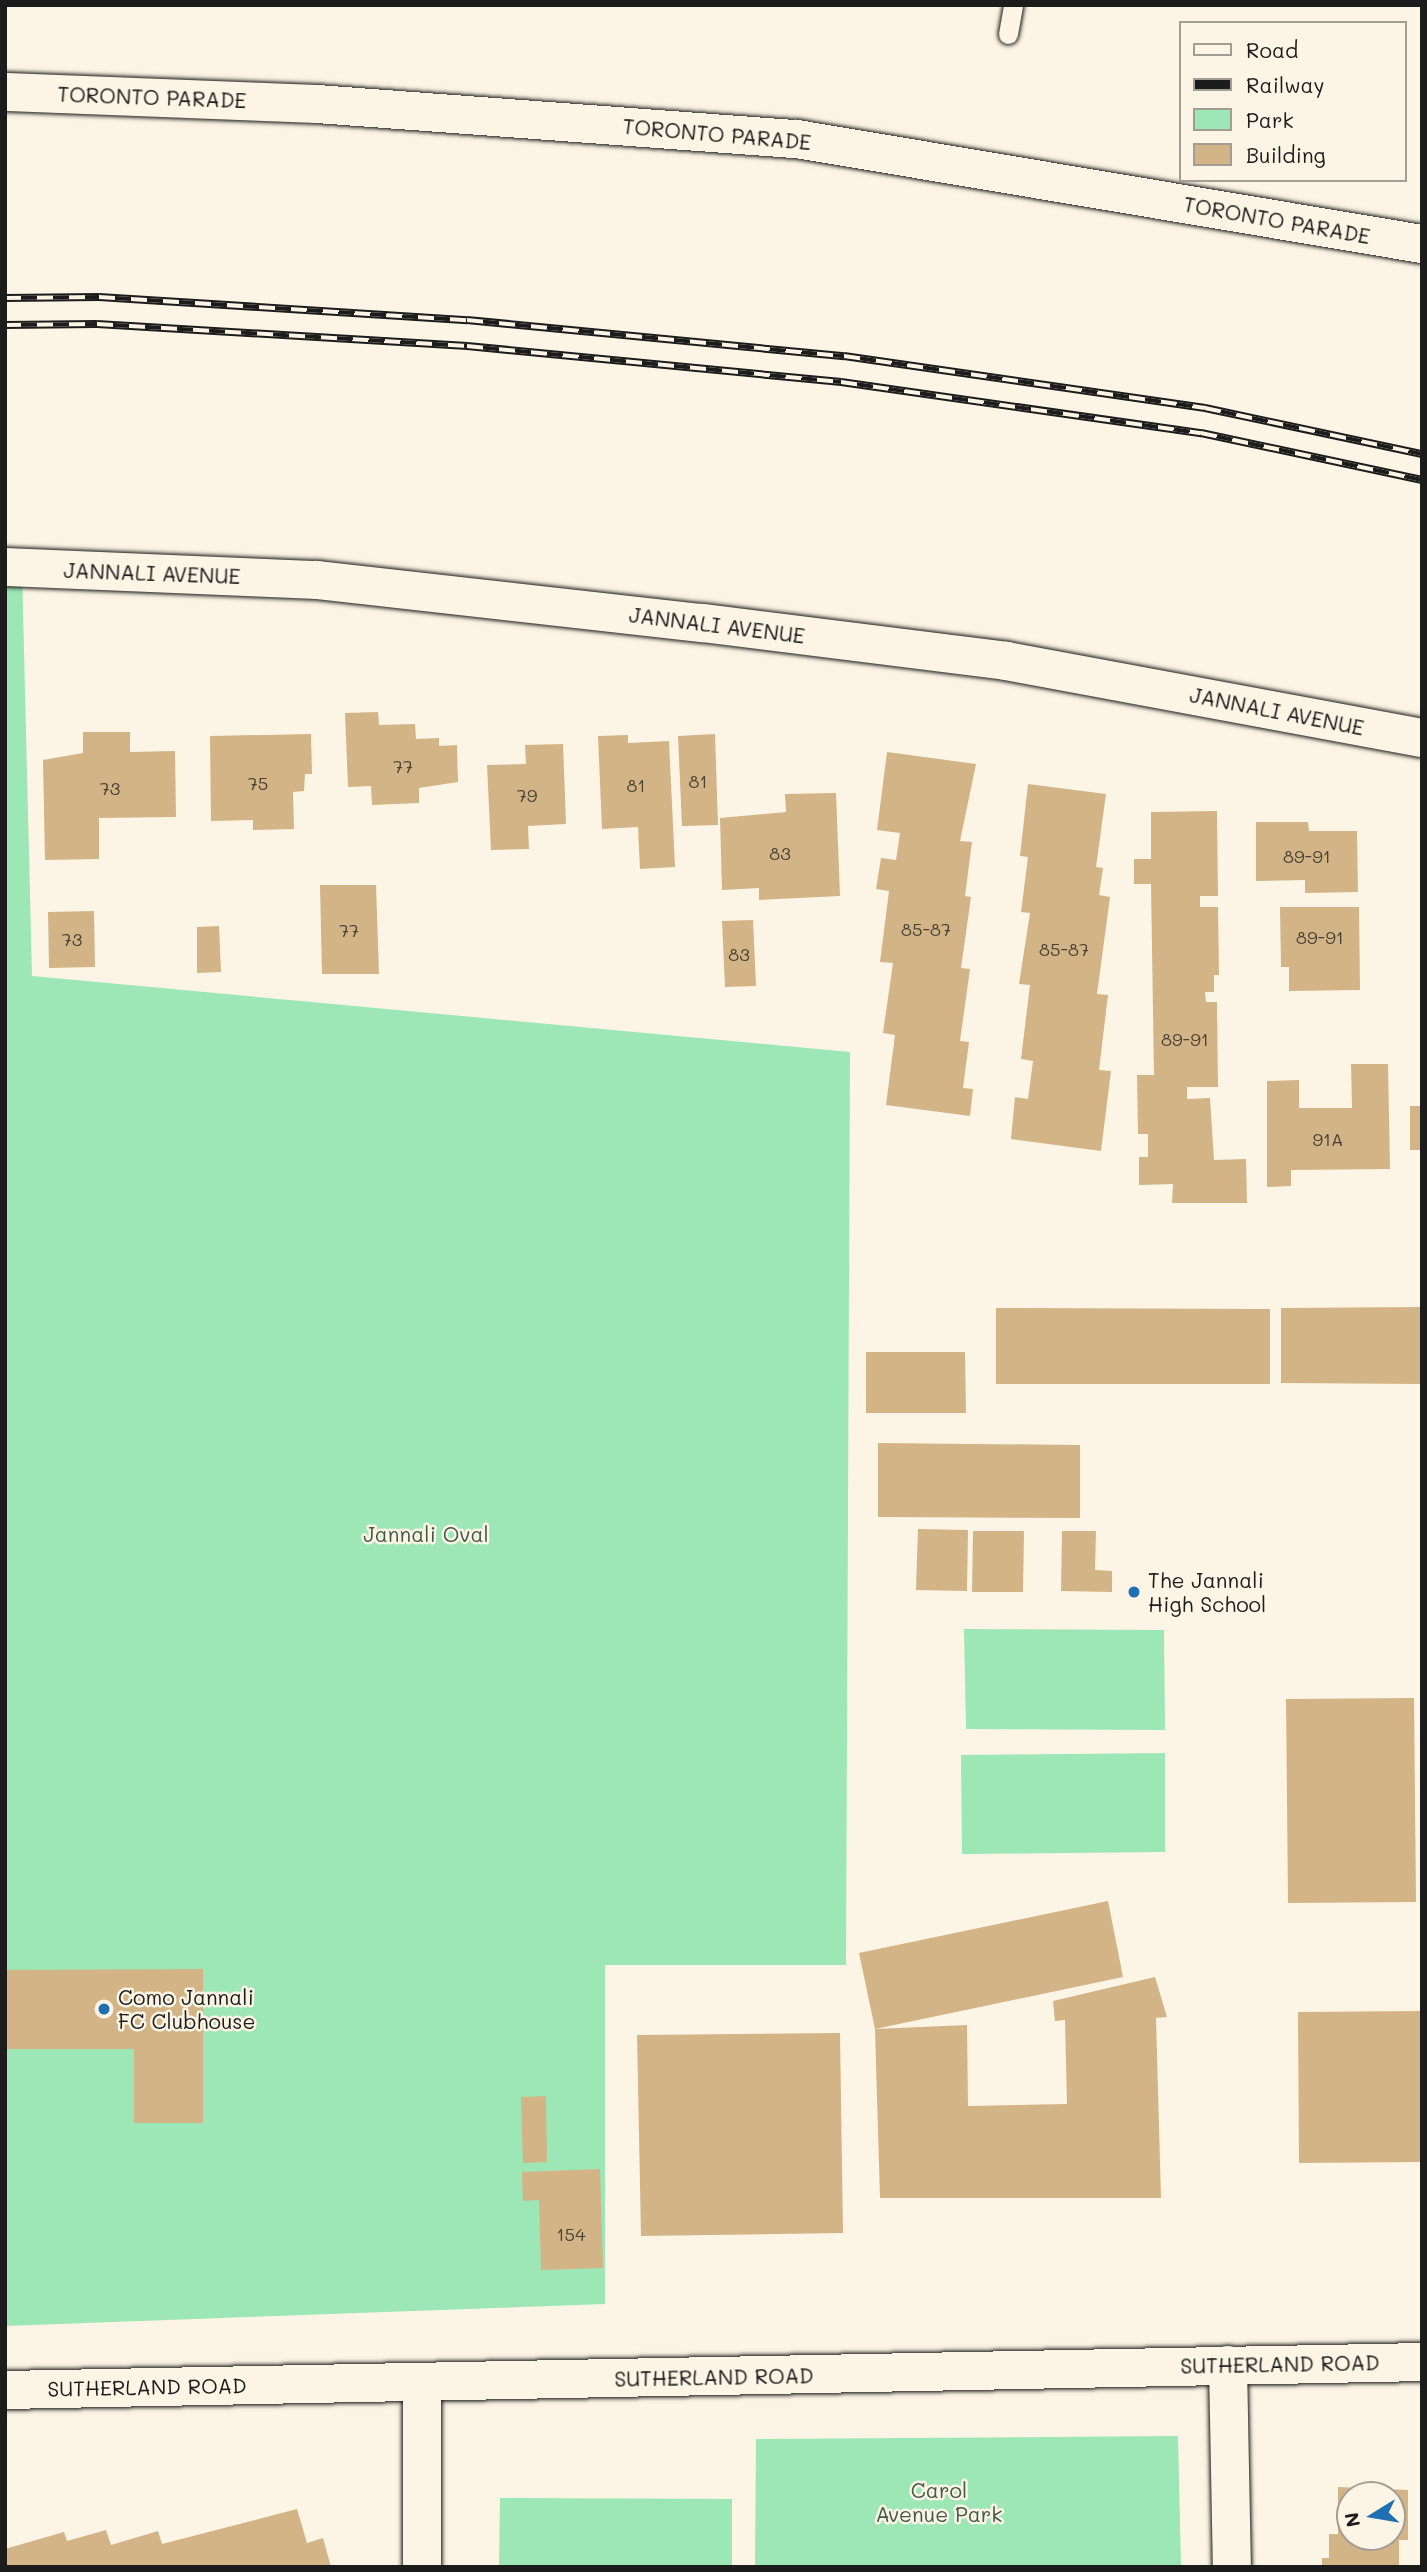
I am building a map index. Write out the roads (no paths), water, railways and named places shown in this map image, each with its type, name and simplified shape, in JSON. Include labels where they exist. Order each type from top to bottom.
[{"type":"street","name":"TORONTO PARADE","points":[[5,92],[317,104],[797,139],[1422,244]]},
{"type":"street","name":"JANNALI AVENUE","points":[[5,568],[317,580],[703,623],[1006,661],[1422,738]]},
{"type":"street","name":"SUTHERLAND ROAD","points":[[5,2390],[1422,2362]]},
{"type":"street","points":[[1228,2365],[1232,2567]]},
{"type":"street","points":[[422,2383],[422,2567]]},
{"type":"lane","points":[[1008,34],[1013,5]]},
{"type":"railway","points":[[5,298],[99,297],[467,320],[844,356],[1205,408],[1422,454]]},
{"type":"railway","points":[[5,325],[97,324],[467,346],[841,382],[1201,433],[1422,480]]},
{"type":"place","name":"The Jannali High School","points":[[1134,1592]]},
{"type":"place","name":"Como Jannali FC Clubhouse","points":[[104,2009]]},
{"type":"park label","name":"Jannali Oval","points":[[426,1534]]},
{"type":"park label","name":"Carol Avenue Park","points":[[939,2502]]}]
